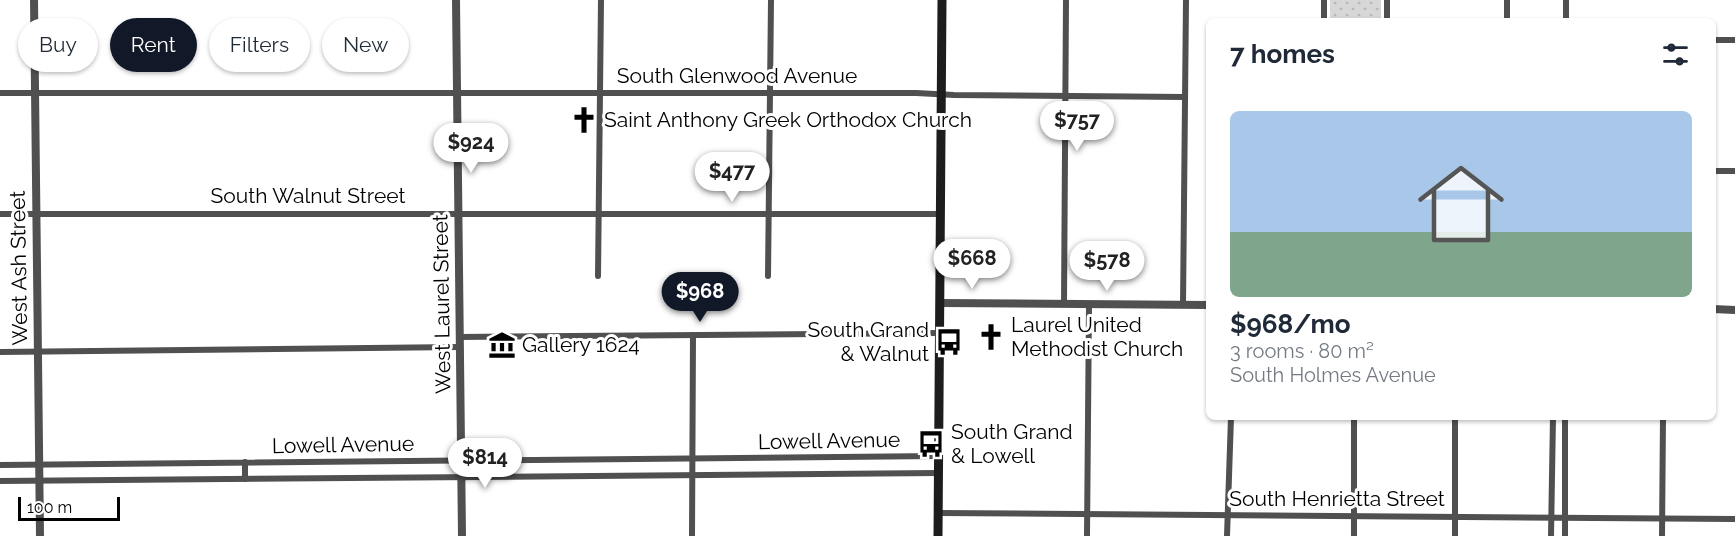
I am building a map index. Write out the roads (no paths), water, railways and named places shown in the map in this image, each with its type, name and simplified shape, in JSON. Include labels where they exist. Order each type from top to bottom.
[{"type":"main road","points":[[938,536],[942,0]]},
{"type":"street","name":"West Ash Street","points":[[34,0],[40,536]]},
{"type":"street","name":"West Laurel Street","points":[[456,0],[462,536]]},
{"type":"street","points":[[598,276],[601,0]]},
{"type":"street","points":[[768,276],[771,0]]},
{"type":"street","points":[[1064,304],[1066,0]]},
{"type":"street","points":[[1184,305],[1186,0]]},
{"type":"street","points":[[1324,0],[1324,18]]},
{"type":"street","points":[[1387,0],[1387,18]]},
{"type":"street","points":[[1507,0],[1507,18]]},
{"type":"street","points":[[1566,0],[1566,18]]},
{"type":"street","points":[[1716,40],[1735,40]]},
{"type":"street","name":"South Glenwood Avenue","points":[[0,93],[770,93],[1185,97]]},
{"type":"street","points":[[1716,171],[1735,171]]},
{"type":"street","name":"South Walnut Street","points":[[0,214],[940,214]]},
{"type":"street","points":[[940,303],[1206,305]]},
{"type":"street","points":[[1088,536],[1089,305]]},
{"type":"street","points":[[1716,309],[1735,310]]},
{"type":"street","points":[[460,337],[939,333]]},
{"type":"street","points":[[693,335],[693,536]]},
{"type":"street","points":[[0,352],[460,347]]},
{"type":"street","points":[[1227,536],[1231,420]]},
{"type":"street","points":[[1354,420],[1354,536]]},
{"type":"street","points":[[1455,420],[1455,536]]},
{"type":"street","points":[[1551,536],[1553,420]]},
{"type":"street","points":[[1565,420],[1565,536]]},
{"type":"street","points":[[1662,536],[1663,420]]},
{"type":"street","name":"Lowell Avenue","points":[[0,465],[939,456]]},
{"type":"street","points":[[245,462],[245,479]]},
{"type":"street","name":"Lowell Avenue","points":[[0,481],[939,473]]},
{"type":"street","name":"South Henrietta Street","points":[[938,513],[1735,519]]},
{"type":"place","name":"Saint Anthony Greek Orthodox Church","points":[[584,120]]},
{"type":"place","name":"Laurel United Methodist Church","points":[[991,337]]},
{"type":"place","name":"South Grand & Walnut","points":[[949,342]]},
{"type":"place","name":"Gallery 1624","points":[[502,345]]},
{"type":"place","name":"South Grand & Lowell","points":[[931,444]]}]
